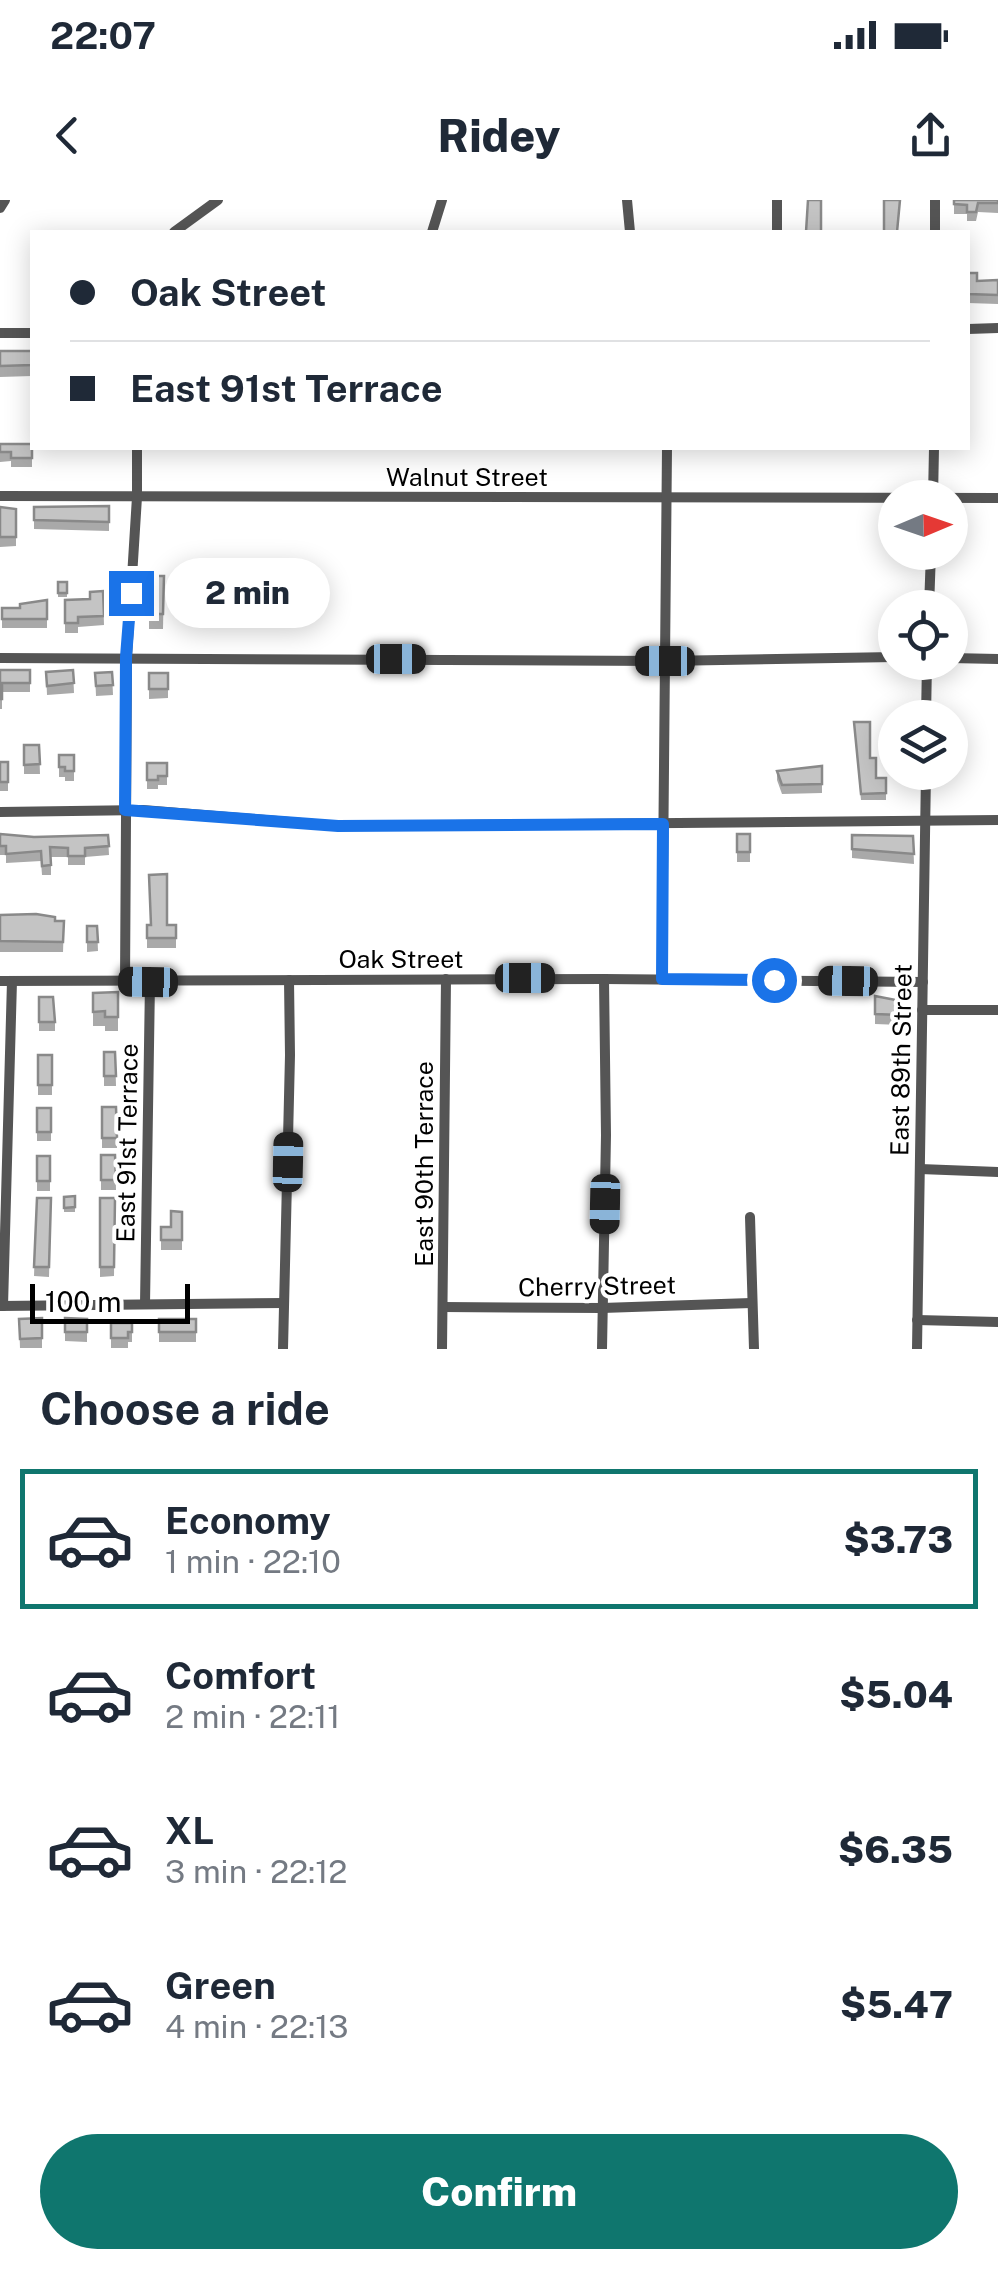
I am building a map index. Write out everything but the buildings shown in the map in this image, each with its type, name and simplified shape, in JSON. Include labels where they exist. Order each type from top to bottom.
[{"type":"street","points":[[0,208],[5,200]]},
{"type":"street","points":[[177,230],[218,200]]},
{"type":"street","points":[[433,230],[442,200]]},
{"type":"street","points":[[627,200],[630,230]]},
{"type":"street","points":[[777,230],[778,200]]},
{"type":"street","points":[[935,200],[935,230]]},
{"type":"street","points":[[970,329],[998,328]]},
{"type":"street","points":[[0,333],[30,333]]},
{"type":"street","points":[[125,982],[126,657],[138,497],[137,450]]},
{"type":"street","points":[[662,979],[667,450]]},
{"type":"street","points":[[933,480],[934,450]]},
{"type":"street","name":"Walnut Street","points":[[0,496],[878,497]]},
{"type":"street","name":"Walnut Street","points":[[968,498],[998,498]]},
{"type":"street","points":[[0,658],[878,658]]},
{"type":"street","points":[[968,658],[998,659]]},
{"type":"street","name":"East 89th Street","points":[[917,1349],[926,790]]},
{"type":"street","points":[[0,812],[125,810],[338,826],[998,820]]},
{"type":"street","name":"East 90th Terrace","points":[[442,1349],[446,978]]},
{"type":"street","points":[[602,1349],[604,978]]},
{"type":"street","name":"Oak Street","points":[[6,981],[604,978],[923,982]]},
{"type":"street","points":[[283,1349],[290,1056],[288,980]]},
{"type":"street","points":[[6,981],[2,1306],[284,1303]]},
{"type":"street","name":"East 91st Terrace","points":[[144,1304],[150,982]]},
{"type":"street","points":[[922,1010],[998,1010]]},
{"type":"street","points":[[920,1169],[998,1172]]},
{"type":"street","points":[[750,1217],[754,1349]]},
{"type":"street","name":"Cherry Street","points":[[444,1306],[602,1308],[752,1304]]},
{"type":"street","points":[[918,1320],[998,1322]]},
{"type":"route","points":[[131,593],[126,657],[125,810],[338,826],[663,824],[662,979],[774,980]]}]
